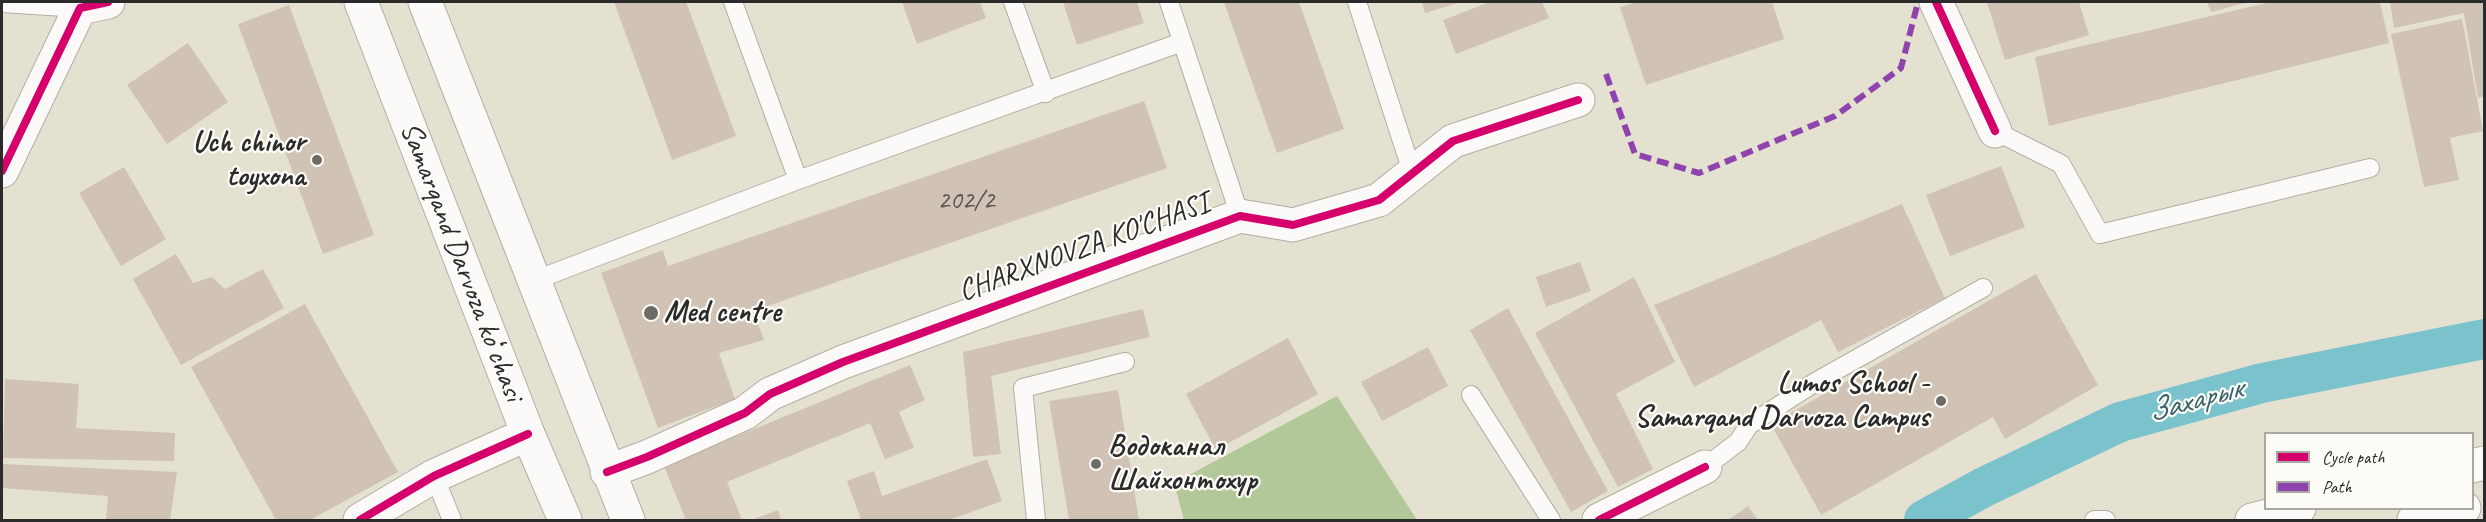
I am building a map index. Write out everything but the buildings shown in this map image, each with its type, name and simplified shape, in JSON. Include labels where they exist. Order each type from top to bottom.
[{"type":"street","name":"Samarqand Darvoza koʻchasi","points":[[361,2],[528,434],[565,520]]},
{"type":"street","name":"Samarqand Darvoza koʻchasi","points":[[425,2],[607,472],[628,520]]},
{"type":"street","points":[[1936,2],[1995,131]]},
{"type":"street","points":[[2,171],[89,4]]},
{"type":"street","name":"CHARXNOVZA KO'CHASI","points":[[607,472],[647,457],[745,413],[770,394],[849,360],[1240,216],[1293,225],[1380,200],[1453,141],[1578,100]]},
{"type":"street","points":[[360,520],[434,476],[528,434]]},
{"type":"street","points":[[1599,520],[1705,467]]},
{"type":"street","points":[[2252,520],[2291,510]]},
{"type":"street","points":[[2414,520],[2456,510]]},
{"type":"lane","points":[[733,2],[798,180]]},
{"type":"lane","points":[[1012,2],[1046,93]]},
{"type":"lane","points":[[1169,2],[1240,216]]},
{"type":"lane","points":[[1358,2],[1413,175]]},
{"type":"lane","points":[[2,3],[89,4]]},
{"type":"lane","points":[[533,281],[798,180],[1046,93],[1182,42]]},
{"type":"lane","points":[[1995,131],[2061,165],[2100,234],[2370,168]]},
{"type":"lane","points":[[1705,467],[1738,442],[1749,425],[1817,381],[1983,288]]},
{"type":"lane","points":[[1035,520],[1023,388],[1125,362]]},
{"type":"lane","points":[[1471,395],[1551,520]]},
{"type":"lane","points":[[434,476],[452,520]]},
{"type":"lane","points":[[2094,520],[2106,520]]},
{"type":"green space","points":[[1337,396],[1417,520],[1184,520],[1174,483]]},
{"type":"waterway","name":"Захарык","points":[[1924,520],[1984,487],[2120,422],[2262,383],[2484,339]]},
{"type":"marked path","points":[[1606,74],[1635,154],[1699,173],[1835,116],[1901,68],[1918,2]]},
{"type":"cycle path","points":[[2,171],[80,8],[108,2]]},
{"type":"cycle path","points":[[1936,2],[1995,131]]},
{"type":"cycle path","points":[[607,472],[647,457],[745,413],[770,394],[843,362],[1240,216],[1293,225],[1379,200],[1453,141],[1578,100]]},
{"type":"cycle path","points":[[360,520],[434,476],[528,434]]},
{"type":"cycle path","points":[[1599,520],[1705,467]]},
{"type":"place","name":"Uch chinor toyxona","points":[[317,160]]},
{"type":"place","name":"Med centre","points":[[651,313]]},
{"type":"place","name":"Lumos School - Samarqand Darvoza Campus","points":[[1941,401]]},
{"type":"place","name":"Водоканал Шайхонтохур","points":[[1096,464]]}]
